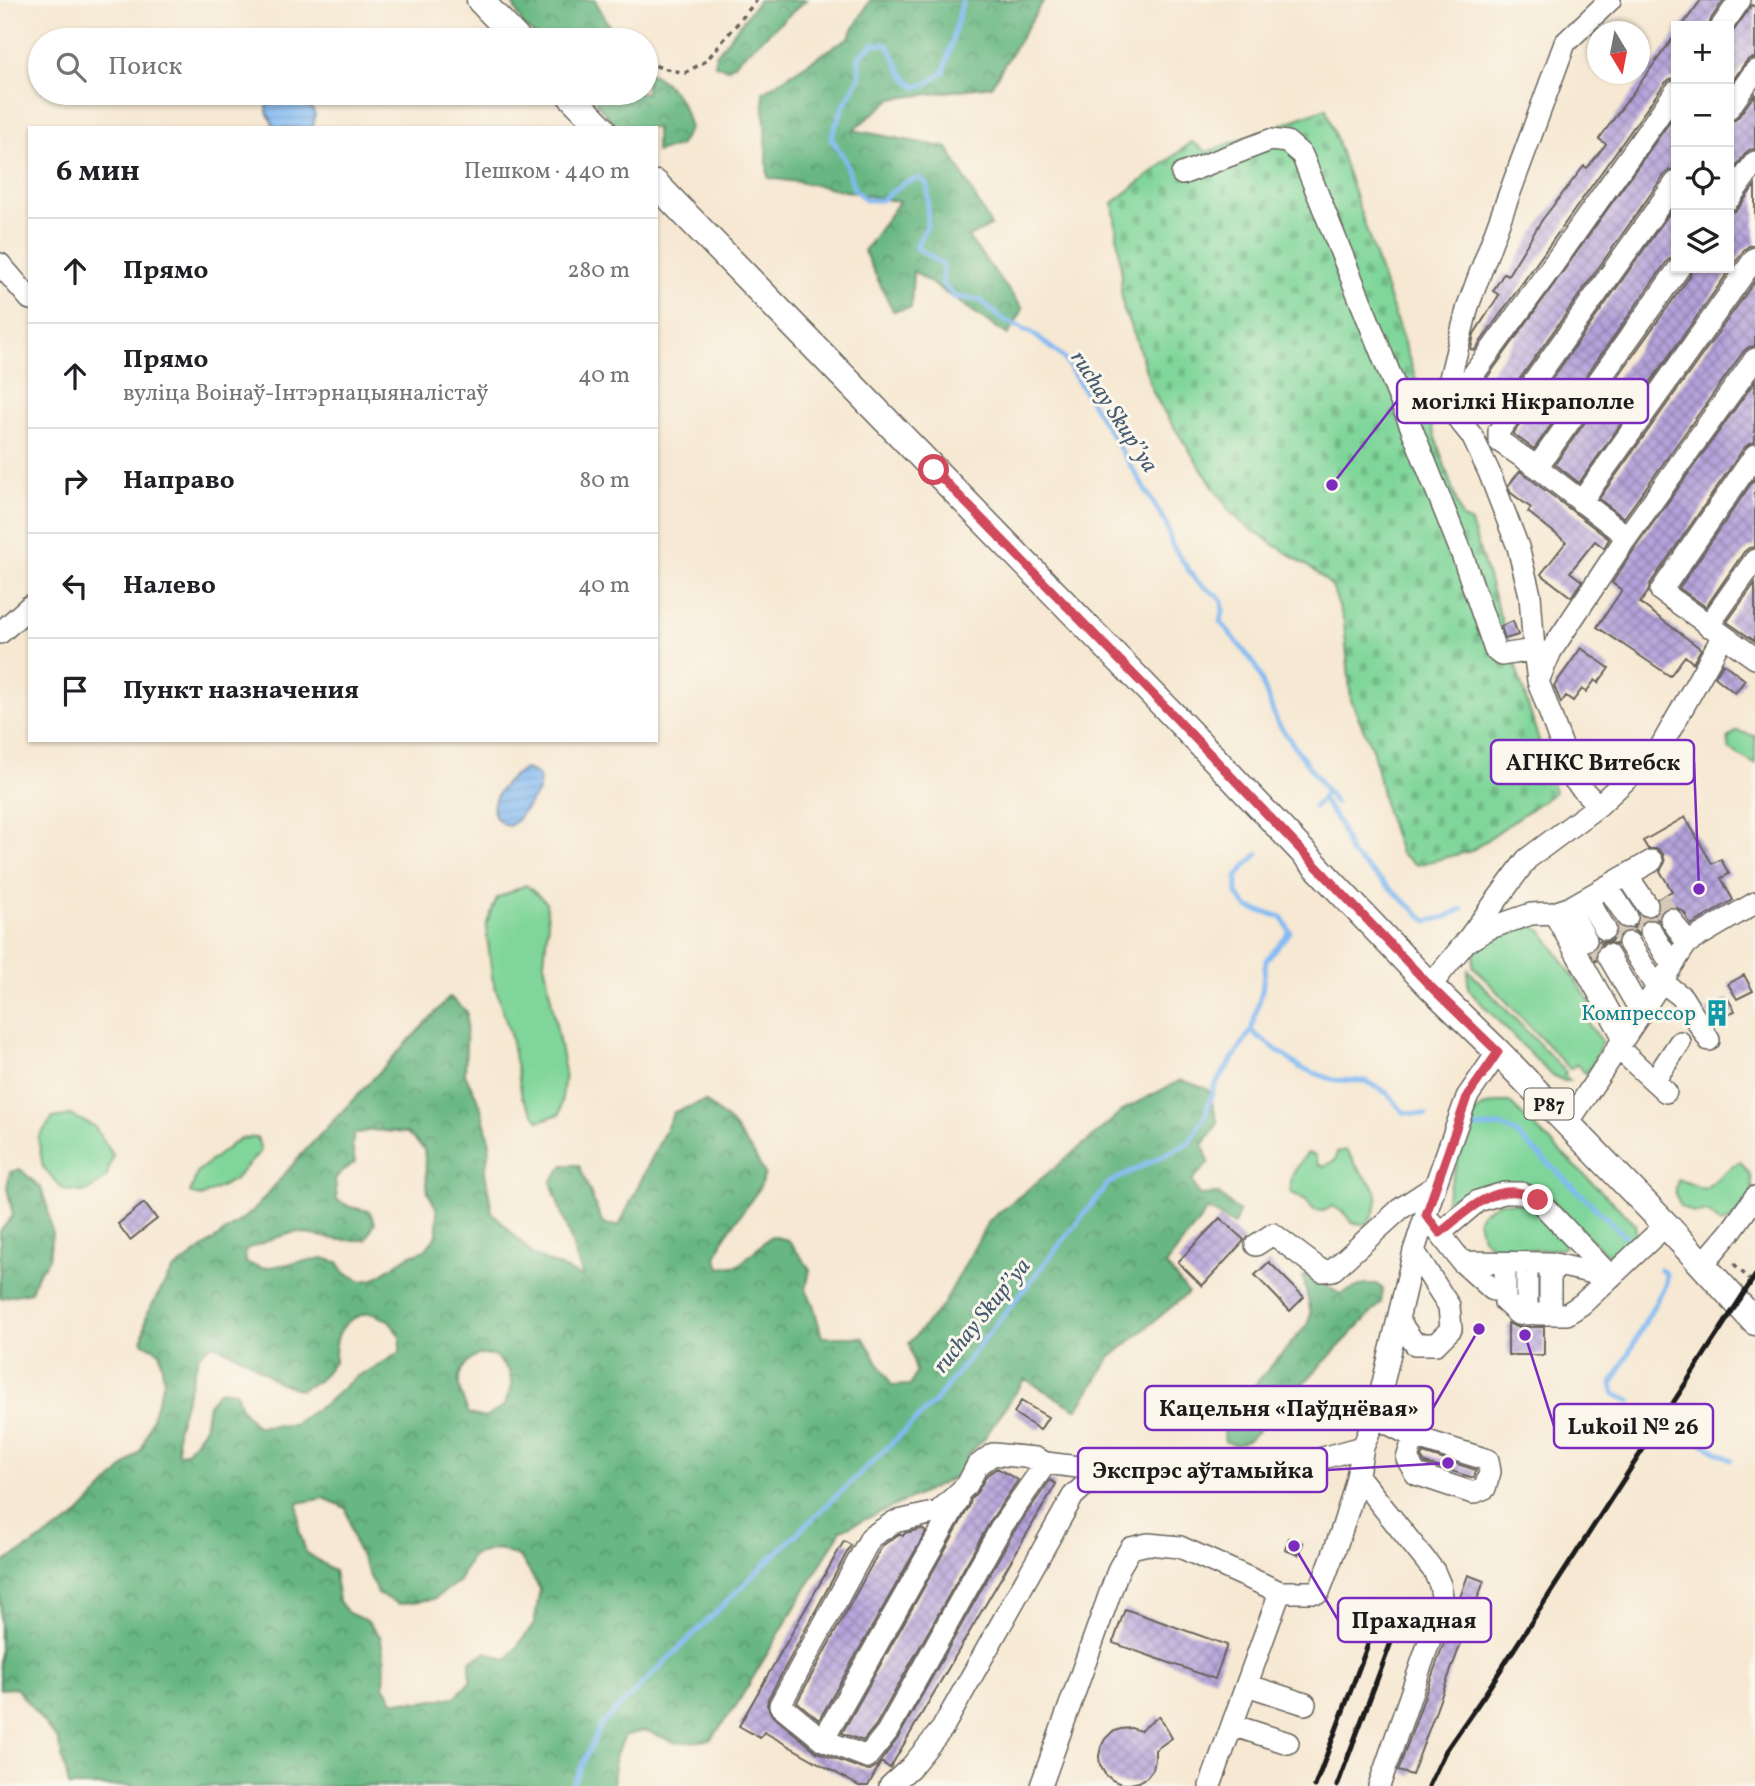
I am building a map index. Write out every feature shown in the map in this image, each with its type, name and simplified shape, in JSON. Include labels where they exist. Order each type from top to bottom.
[{"type":"main road","points":[[480,0],[507,28]]},
{"type":"main road","points":[[580,105],[600,126]]},
{"type":"main road","name":"Р87","points":[[658,186],[1162,704],[1430,986],[1666,1224],[1755,1322]]},
{"type":"street","points":[[1598,806],[1575,781],[1538,681],[1530,595],[1518,547],[1472,436],[1455,415],[1450,378],[1468,306],[1565,43],[1610,0]]},
{"type":"street","points":[[1725,21],[1740,0]]},
{"type":"street","points":[[1734,101],[1755,71]]},
{"type":"street","points":[[1455,415],[1467,383],[1671,98]]},
{"type":"street","points":[[1182,174],[1270,140],[1287,142],[1301,155],[1462,554],[1494,650],[1501,655],[1534,650]]},
{"type":"street","points":[[1734,192],[1755,162]]},
{"type":"street","points":[[1624,541],[1621,532],[1499,441],[1499,431],[1671,189]]},
{"type":"street","points":[[1581,502],[1755,258]]},
{"type":"street","points":[[0,264],[28,297]]},
{"type":"street","points":[[1537,467],[1675,273]]},
{"type":"street","points":[[1538,681],[1551,651],[1624,541],[1755,359]]},
{"type":"street","points":[[1472,436],[1499,431]]},
{"type":"street","points":[[1754,656],[1661,591],[1755,455]]},
{"type":"street","points":[[1430,986],[1527,859],[1598,806],[1660,748],[1716,631],[1755,560]]},
{"type":"street","points":[[0,633],[28,608]]},
{"type":"street","points":[[1465,943],[1490,928],[1603,888]]},
{"type":"street","points":[[1603,888],[1622,920]]},
{"type":"street","points":[[1603,888],[1622,920]]},
{"type":"street","points":[[1603,888],[1622,920]]},
{"type":"street","points":[[1603,888],[1653,994]]},
{"type":"street","points":[[1568,1123],[1653,994],[1755,903]]},
{"type":"street","points":[[1653,994],[1634,940],[1653,994],[1660,1086],[1680,1042]]},
{"type":"street","points":[[1653,994],[1682,997],[1709,1040]]},
{"type":"street","points":[[1041,1786],[1119,1567],[1131,1548],[1148,1544],[1180,1548],[1280,1592],[1319,1592],[1358,1476],[1363,1447],[1375,1418],[1414,1251],[1435,1186],[1467,1097],[1498,1052]]},
{"type":"street","points":[[1256,1245],[1273,1234],[1322,1271],[1333,1270],[1401,1209],[1435,1186]]},
{"type":"street","points":[[1440,1233],[1478,1202],[1504,1193],[1521,1193],[1538,1200],[1611,1277]]},
{"type":"street","points":[[1703,1264],[1755,1198]]},
{"type":"street","points":[[1426,1215],[1462,1262],[1493,1290]]},
{"type":"street","points":[[1505,1263],[1505,1302],[1533,1314],[1567,1314],[1582,1304],[1666,1224]]},
{"type":"street","points":[[1398,1320],[1415,1344],[1436,1344],[1451,1329],[1448,1306],[1414,1251]]},
{"type":"street","points":[[1462,1262],[1550,1263],[1611,1277]]},
{"type":"street","points":[[1527,1263],[1533,1314]]},
{"type":"street","points":[[1533,1314],[1550,1263]]},
{"type":"street","points":[[1375,1418],[1414,1437]]},
{"type":"street","points":[[823,1740],[978,1466],[993,1454],[1035,1458],[1046,1463],[1102,1470],[1146,1466],[1210,1474],[1275,1471],[1363,1447]]},
{"type":"street","points":[[967,1485],[938,1512],[894,1522],[871,1537],[780,1705],[823,1740],[866,1757],[887,1732],[1002,1527],[1046,1463]]},
{"type":"street","points":[[890,1786],[911,1767],[942,1728],[1073,1496],[1102,1470]]},
{"type":"street","points":[[1358,1476],[1434,1572],[1443,1602],[1379,1786]]},
{"type":"street","points":[[1210,1786],[1280,1592]]},
{"type":"street","points":[[1247,1685],[1305,1704]]},
{"type":"street","points":[[1232,1725],[1288,1743]]},
{"type":"path","points":[[658,66],[685,73],[706,61],[757,0]]},
{"type":"green space","points":[[511,0],[595,0],[610,28],[527,28]]},
{"type":"green space","points":[[759,0],[806,0],[728,69],[715,65],[716,55]]},
{"type":"green space","points":[[870,0],[1044,0],[991,86],[891,99],[853,130],[948,148],[991,226],[968,237],[1023,309],[1008,335],[913,271],[911,308],[893,311],[864,251],[899,202],[768,178],[763,92],[849,37]]},
{"type":"green space","points":[[658,79],[677,96],[690,128],[679,146],[658,151],[658,126],[616,126],[598,105],[658,105]]},
{"type":"green space","points":[[1326,108],[1462,518],[1471,523],[1555,792],[1471,851],[1417,865],[1400,853],[1385,808],[1373,751],[1351,700],[1344,622],[1332,586],[1315,571],[1250,529],[1231,513],[1152,390],[1135,336],[1124,312],[1121,291],[1121,267],[1113,203],[1192,142],[1207,152]]},
{"type":"green space","points":[[1737,731],[1755,736],[1755,764],[1729,749],[1728,738]]},
{"type":"green space","points":[[526,885],[546,902],[548,923],[544,962],[565,1072],[560,1114],[539,1121],[522,1097],[511,1037],[492,977],[486,925],[497,898]]},
{"type":"green space","points":[[1526,924],[1543,932],[1595,1009],[1589,1025],[1602,1041],[1586,1074],[1577,1064],[1570,1069],[1473,966],[1474,955],[1484,943],[1498,934]]},
{"type":"green space","points":[[1468,970],[1566,1072],[1564,1075],[1570,1081],[1564,1081],[1549,1073],[1475,997],[1468,988]]},
{"type":"green space","points":[[450,997],[467,1012],[465,1074],[480,1104],[490,1144],[485,1172],[492,1212],[533,1255],[583,1277],[551,1182],[564,1165],[579,1165],[603,1224],[619,1226],[674,1112],[705,1101],[730,1122],[765,1174],[759,1189],[725,1236],[716,1257],[720,1268],[739,1265],[771,1236],[788,1240],[810,1269],[806,1290],[813,1304],[822,1337],[863,1337],[892,1386],[911,1385],[916,1372],[909,1343],[943,1305],[989,1221],[1126,1108],[1181,1080],[1208,1089],[1218,1123],[1203,1145],[1209,1163],[1192,1180],[1199,1195],[1219,1194],[1239,1212],[1234,1225],[1208,1209],[1166,1265],[1188,1293],[1110,1358],[1077,1410],[1025,1379],[983,1440],[968,1455],[959,1475],[841,1530],[736,1706],[710,1740],[676,1743],[645,1730],[625,1736],[615,1756],[613,1786],[69,1786],[58,1740],[16,1688],[0,1689],[0,1565],[74,1519],[142,1449],[164,1381],[160,1352],[142,1342],[147,1313],[172,1271],[253,1211],[301,1155]],"holes":[[[372,1130],[407,1133],[424,1149],[428,1193],[437,1209],[437,1235],[425,1250],[409,1256],[374,1279],[362,1281],[345,1273],[338,1262],[323,1258],[264,1268],[246,1263],[245,1250],[296,1232],[339,1240],[366,1240],[375,1222],[369,1211],[350,1207],[337,1200],[335,1179],[355,1162],[352,1145],[354,1134]],[[370,1313],[389,1320],[400,1337],[400,1352],[355,1377],[326,1403],[292,1425],[256,1426],[241,1408],[236,1392],[220,1390],[208,1404],[204,1429],[186,1452],[178,1453],[177,1430],[199,1355],[212,1344],[246,1359],[276,1381],[300,1390],[318,1381],[335,1361],[338,1335],[346,1323]],[[478,1355],[494,1355],[509,1371],[512,1385],[504,1406],[485,1418],[469,1414],[460,1389],[460,1374],[469,1361]],[[324,1498],[346,1508],[355,1544],[378,1594],[399,1604],[434,1599],[459,1581],[472,1555],[497,1549],[521,1558],[540,1589],[534,1624],[507,1660],[486,1652],[470,1661],[470,1682],[455,1697],[422,1702],[393,1701],[384,1686],[385,1662],[380,1636],[366,1620],[348,1613],[339,1601],[334,1571],[306,1552],[299,1530],[298,1503]]]},
{"type":"green space","points":[[1509,1102],[1635,1224],[1636,1233],[1624,1247],[1607,1254],[1545,1195],[1527,1184],[1517,1184],[1451,1213],[1446,1208],[1445,1203],[1469,1122],[1481,1108]]},
{"type":"green space","points":[[70,1115],[94,1126],[113,1155],[106,1178],[86,1192],[64,1190],[43,1167],[38,1138],[53,1118]]},
{"type":"green space","points":[[257,1137],[261,1151],[234,1180],[201,1197],[190,1193],[198,1171],[239,1139]]},
{"type":"green space","points":[[1345,1150],[1376,1191],[1375,1209],[1366,1224],[1352,1223],[1344,1213],[1333,1206],[1324,1211],[1314,1210],[1306,1200],[1290,1192],[1292,1175],[1307,1153],[1315,1155],[1318,1164],[1324,1166],[1335,1160],[1337,1152]]},
{"type":"green space","points":[[1740,1161],[1751,1176],[1753,1194],[1732,1220],[1720,1223],[1708,1212],[1694,1213],[1681,1207],[1675,1194],[1678,1179],[1704,1189]]},
{"type":"green space","points":[[20,1169],[41,1188],[47,1206],[52,1233],[49,1259],[36,1277],[31,1292],[0,1298],[0,1231],[13,1216],[7,1188],[10,1172]]},
{"type":"green space","points":[[1499,1202],[1532,1204],[1565,1240],[1565,1246],[1561,1249],[1524,1250],[1503,1249],[1489,1244],[1481,1233],[1478,1219],[1481,1213]]},
{"type":"green space","points":[[1315,1273],[1327,1286],[1340,1294],[1365,1284],[1376,1284],[1383,1289],[1381,1303],[1250,1439],[1237,1445],[1225,1442],[1223,1431],[1237,1405],[1307,1325],[1311,1314],[1303,1276]]},
{"type":"water","points":[[267,105],[309,105],[315,114],[313,126],[274,126],[267,112]]},
{"type":"water","points":[[526,769],[535,773],[540,780],[538,792],[509,826],[499,821],[494,813],[494,805],[497,796],[510,779]]},
{"type":"building","points":[[1701,0],[1724,0],[1710,21],[1686,21]]},
{"type":"building","points":[[1752,5],[1755,7],[1755,58],[1749,59],[1734,79],[1734,30]]},
{"type":"building","points":[[1671,41],[1671,79],[1665,83],[1474,351],[1471,349],[1474,334],[1499,295],[1493,291],[1504,273],[1508,275],[1542,220],[1584,166],[1587,168],[1606,144],[1599,139],[1639,84],[1650,84],[1650,69]]},
{"type":"building","points":[[1755,94],[1755,149],[1749,150],[1734,170],[1734,120]]},
{"type":"building","points":[[1671,120],[1671,170],[1665,174],[1492,418],[1473,405],[1479,389]]},
{"type":"building","points":[[1755,185],[1755,245],[1744,250],[1734,264],[1734,211]]},
{"type":"building","points":[[1671,211],[1671,258],[1534,449],[1513,434]]},
{"type":"building","points":[[1691,273],[1728,273],[1579,483],[1555,464]]},
{"type":"building","points":[[1755,281],[1755,346],[1744,351],[1624,518],[1599,499]]},
{"type":"building","points":[[1755,381],[1755,442],[1744,448],[1650,584],[1640,603],[1701,649],[1693,663],[1685,656],[1670,676],[1597,627],[1622,590],[1612,583]]},
{"type":"building","points":[[1520,471],[1609,539],[1604,548],[1595,541],[1570,572],[1582,581],[1571,597],[1541,574],[1566,542],[1528,512],[1531,508],[1511,493],[1508,486]]},
{"type":"building","points":[[1755,478],[1755,547],[1744,552],[1706,607],[1679,588]]},
{"type":"building","points":[[1755,583],[1755,641],[1727,622]]},
{"type":"building","points":[[1513,621],[1518,635],[1505,639],[1501,626]]},
{"type":"building","points":[[1581,648],[1609,668],[1598,683],[1595,680],[1586,692],[1582,689],[1573,701],[1566,696],[1561,703],[1554,686]]},
{"type":"building","points":[[1723,663],[1745,680],[1735,693],[1715,677]]},
{"type":"building","points":[[1685,817],[1712,864],[1721,859],[1729,874],[1721,878],[1733,900],[1691,925],[1684,912],[1671,906],[1664,908],[1658,920],[1651,918],[1639,925],[1639,935],[1628,930],[1638,924],[1640,916],[1647,918],[1655,915],[1660,905],[1658,899],[1672,891],[1660,871],[1665,862],[1663,854],[1658,849],[1648,849],[1643,841]]},
{"type":"building","points":[[1617,925],[1628,930],[1618,936],[1616,945],[1607,942],[1597,948],[1596,962],[1591,952],[1599,941],[1611,941],[1616,936]]},
{"type":"building","points":[[1744,975],[1753,991],[1737,999],[1728,984]]},
{"type":"building","name":"Компрессор","points":[[1728,999],[1735,1011],[1714,1023],[1706,1011]]},
{"type":"building","points":[[144,1203],[157,1219],[130,1240],[118,1224]]},
{"type":"building","points":[[1220,1218],[1244,1240],[1202,1286],[1178,1262]]},
{"type":"building","points":[[1269,1262],[1304,1297],[1290,1311],[1255,1275]]},
{"type":"building","points":[[1508,1323],[1516,1327],[1544,1327],[1544,1355],[1508,1355]]},
{"type":"building","points":[[1021,1401],[1048,1417],[1040,1430],[1014,1413]]},
{"type":"building","points":[[1423,1453],[1476,1470],[1474,1478],[1425,1463],[1421,1457]]},
{"type":"building","points":[[997,1468],[1018,1480],[991,1520],[876,1725],[863,1741],[842,1733],[969,1507],[971,1499],[987,1475]]},
{"type":"building","points":[[1050,1480],[1056,1484],[890,1768],[881,1762],[868,1786],[859,1786],[764,1732],[760,1738],[739,1726],[844,1541],[851,1545],[767,1705],[772,1715],[817,1752],[862,1769],[870,1770],[877,1766],[898,1738],[1013,1533]]},
{"type":"building","points":[[922,1529],[926,1532],[819,1720],[797,1702],[882,1546],[899,1534],[903,1536],[905,1533]]},
{"type":"building","points":[[1289,1538],[1303,1543],[1298,1555],[1285,1550]]},
{"type":"building","points":[[1468,1575],[1484,1581],[1412,1775],[1398,1771]]},
{"type":"building","points":[[1125,1609],[1227,1645],[1215,1679],[1113,1643]]},
{"type":"building","points":[[1159,1716],[1172,1738],[1155,1750],[1153,1769],[1139,1782],[1121,1784],[1112,1780],[1100,1765],[1099,1756],[1105,1739],[1112,1732],[1121,1729],[1140,1731]]},
{"type":"waterway","name":"ruchay Skup’’ya","points":[[963,0],[944,72],[927,84],[915,87],[902,73],[888,45],[873,44],[859,57],[860,77],[843,107],[831,138],[844,158],[854,189],[866,200],[881,200],[904,183],[919,178],[928,186],[927,226],[916,247],[943,265],[942,283],[954,297],[980,300],[1002,319],[1032,333],[1063,357],[1166,523],[1172,545],[1196,581],[1222,601],[1221,622],[1256,666],[1277,722],[1326,790],[1314,807]]},
{"type":"waterway","points":[[1326,790],[1335,803]]},
{"type":"waterway","points":[[1322,799],[1339,823],[1350,853],[1427,921],[1446,917],[1462,909]]},
{"type":"waterway","name":"ruchay Skup’’ya","points":[[572,1786],[601,1725],[931,1406],[1109,1183],[1190,1142],[1204,1118],[1214,1087],[1251,1031],[1262,991],[1266,960],[1290,932],[1282,917],[1248,908],[1237,894],[1237,877],[1258,854]]},
{"type":"waterway","points":[[1251,1031],[1301,1068],[1334,1080],[1366,1081],[1387,1093],[1403,1112],[1426,1115]]},
{"type":"waterway","points":[[1473,1128],[1502,1126],[1516,1133],[1625,1236]]},
{"type":"waterway","points":[[1630,1401],[1614,1394],[1612,1384],[1666,1283],[1666,1274],[1660,1269]]},
{"type":"waterway","points":[[1700,1442],[1731,1460]]},
{"type":"tunnel","points":[[1658,899],[1671,919]]},
{"type":"tunnel","points":[[1638,910],[1651,931]]},
{"type":"tunnel","points":[[1616,923],[1629,943]]},
{"type":"tunnel","points":[[1586,940],[1597,961]]},
{"type":"railway","points":[[1429,1786],[1445,1752],[1755,1276]]},
{"type":"railway","points":[[1315,1786],[1383,1604]]},
{"type":"railway","points":[[1337,1786],[1402,1613]]},
{"type":"place","name":"могілкі Нікраполле","points":[[1332,485]]},
{"type":"place","name":"АГНКС Витебск","points":[[1699,889]]},
{"type":"place","name":"Компрессор","points":[[1717,1013]]},
{"type":"place","name":"Кацельня «Паўднёвая»","points":[[1479,1329]]},
{"type":"place","name":"Lukoil № 26","points":[[1525,1335]]},
{"type":"place","name":"Экспрэс аўтамыйка","points":[[1448,1463]]},
{"type":"place","name":"Прахадная","points":[[1294,1546]]},
{"type":"route","points":[[934,470],[1172,714],[1430,986],[1498,1052],[1467,1097],[1435,1186],[1426,1215],[1440,1233],[1478,1202],[1504,1193],[1521,1193],[1538,1200]]}]
